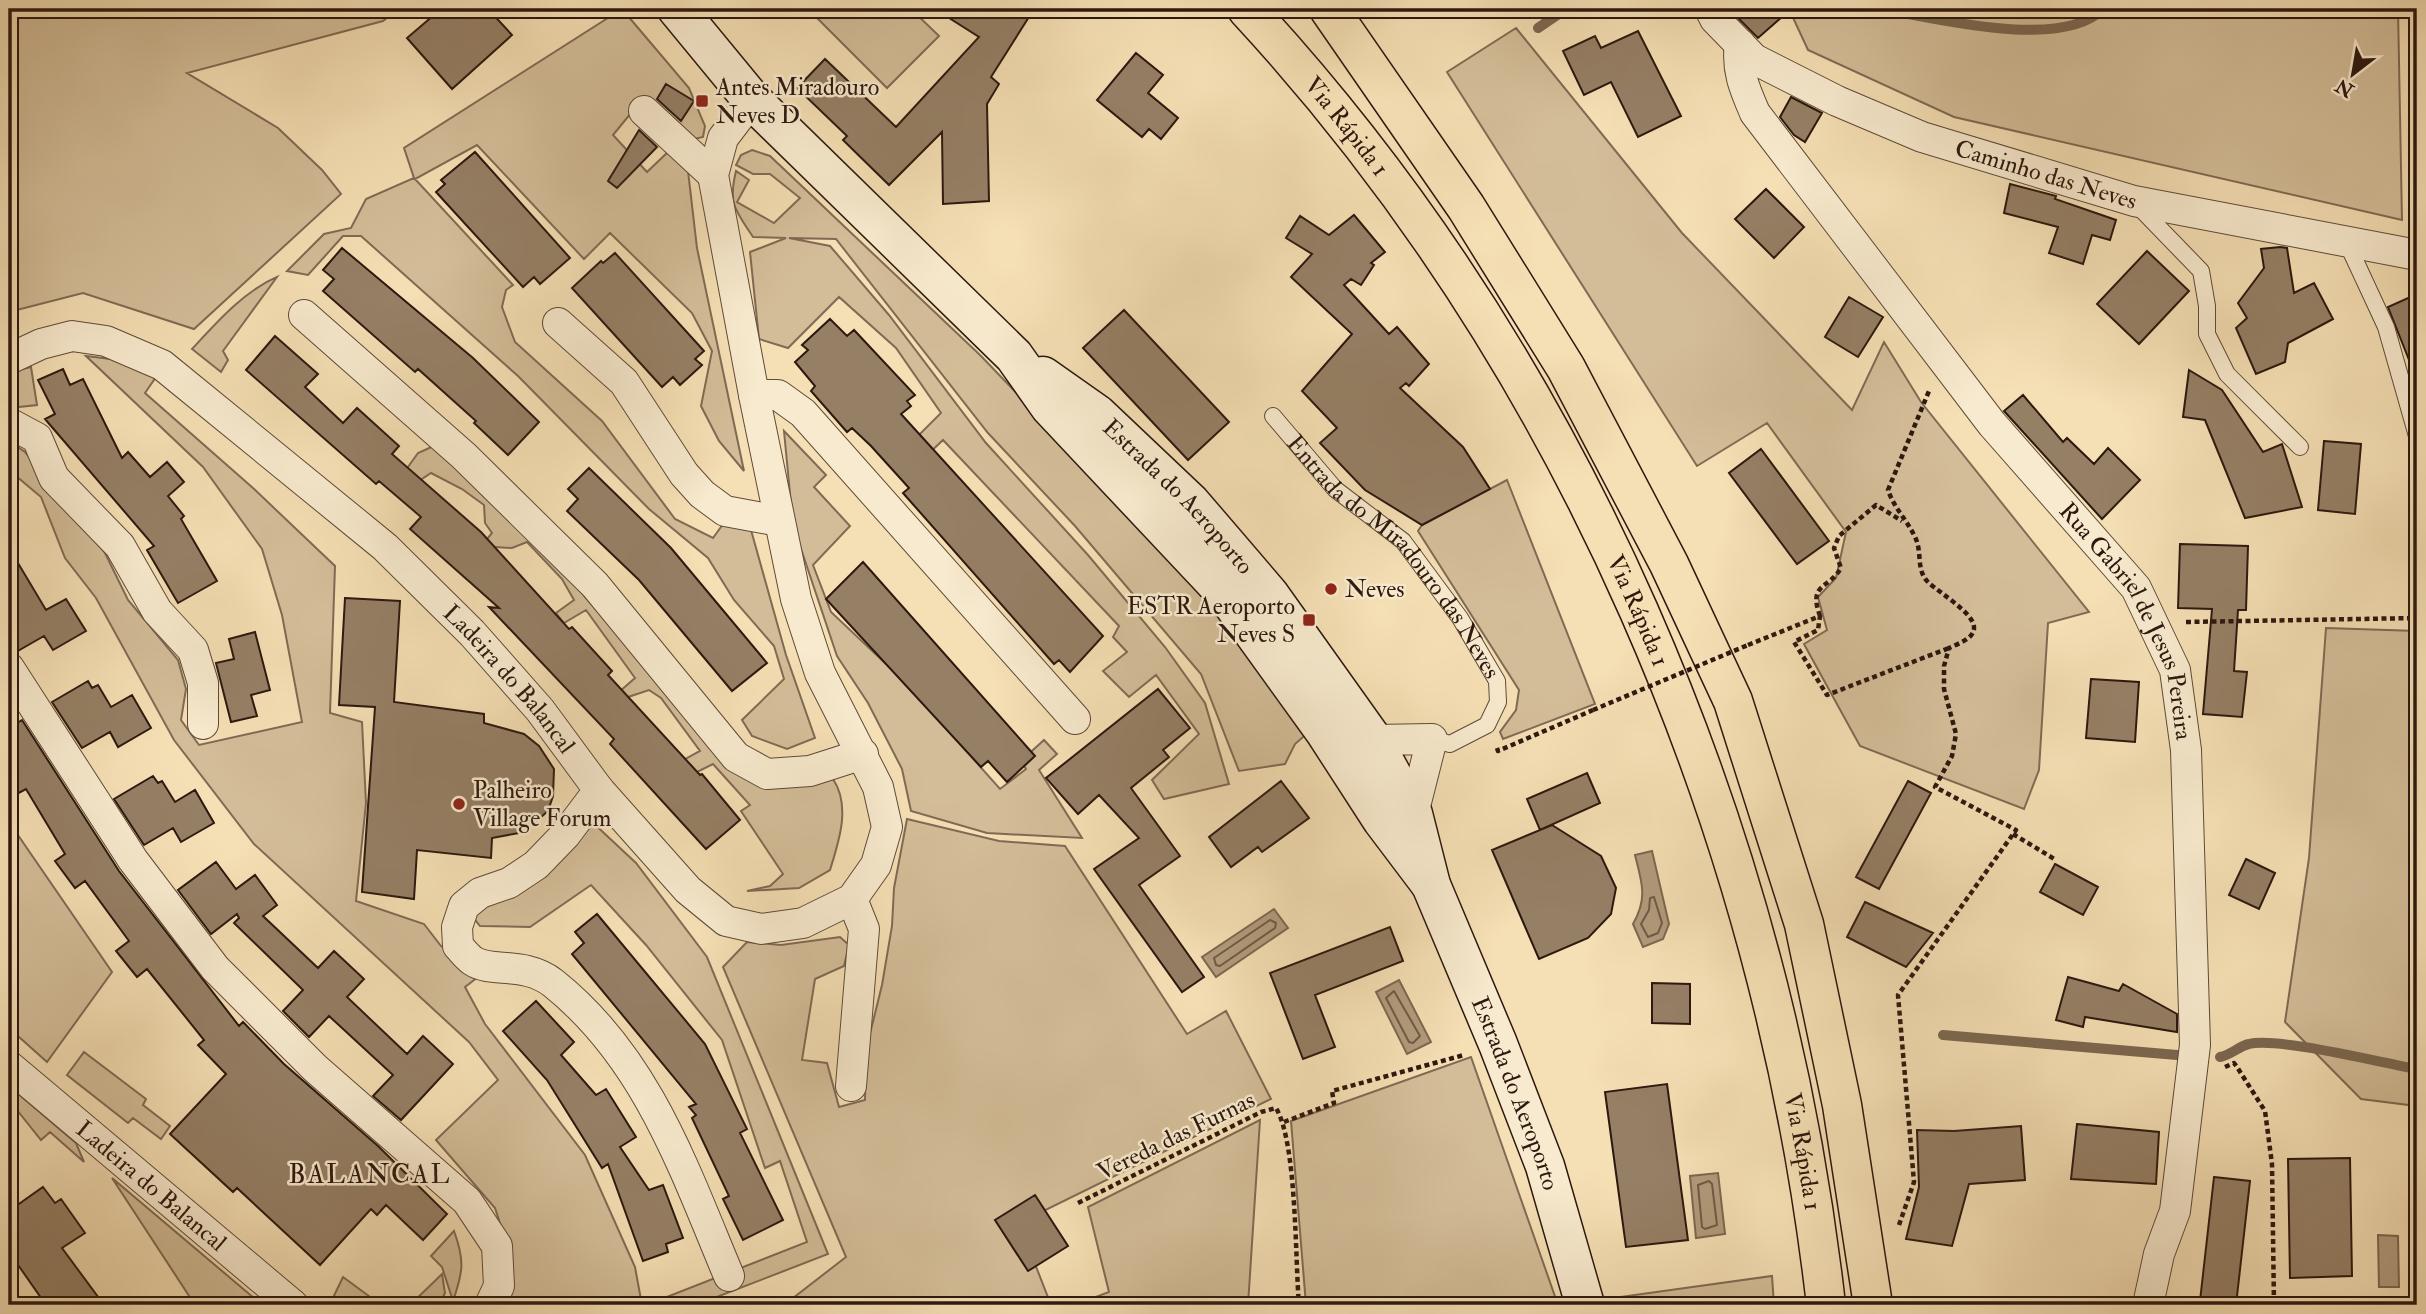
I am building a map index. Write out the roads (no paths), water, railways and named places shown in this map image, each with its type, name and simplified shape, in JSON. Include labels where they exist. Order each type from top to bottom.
[{"type":"highway","name":"Via Rápida 1","points":[[1247,9],[1364,148],[1443,254],[1527,392],[1578,483],[1624,577],[1666,672],[1703,769],[1758,948],[1796,1112],[1826,1305]]},
{"type":"highway","name":"Via Rápida 1","points":[[1329,9],[1466,207],[1566,368],[1669,564],[1733,701],[1804,923],[1842,1105],[1873,1305]]},
{"type":"main road","name":"Estrada do Aeroporto","points":[[677,9],[752,100],[1014,356],[1097,414],[1191,503],[1269,594],[1373,740],[1413,814],[1431,885],[1545,1166],[1585,1305]]},
{"type":"main road","name":"Estrada do Aeroporto","points":[[1014,356],[1050,407],[1247,620],[1382,820],[1431,885]]},
{"type":"main road","points":[[1247,620],[1339,718],[1373,740]]},
{"type":"street","name":"Caminho das Neves","points":[[1710,9],[1715,19],[1754,59],[1837,101],[1922,137],[2134,201],[2417,255]]},
{"type":"street","name":"Rua Gabriel de Jesus Pereira","points":[[1740,44],[1738,59],[1742,82],[1755,113],[1992,424],[2136,588],[2175,670],[2182,708],[2195,1045],[2175,1210],[2159,1254],[2148,1305]]},
{"type":"street","name":"Ladeira do Balancal","points":[[9,359],[41,344],[72,335],[106,341],[162,365],[385,547],[472,633],[540,710],[599,790],[688,890],[726,921],[761,929],[803,923],[852,899],[876,865],[887,827],[878,786],[820,673],[796,599],[713,175],[723,138],[752,100]]},
{"type":"street","points":[[644,111],[713,175]]},
{"type":"street","points":[[304,315],[464,456],[595,585],[736,757],[768,774],[810,771],[863,754]]},
{"type":"street","points":[[558,323],[624,382],[684,474],[702,494],[725,511],[779,521]]},
{"type":"street","points":[[754,395],[778,395],[803,412],[1075,719]]},
{"type":"street","points":[[9,423],[37,438],[54,478],[120,545],[157,611],[193,650],[203,683],[203,724]]},
{"type":"street","points":[[9,667],[133,860],[215,968],[315,1068],[467,1201],[497,1246],[499,1286],[490,1305]]},
{"type":"street","points":[[1413,814],[1432,739]]},
{"type":"street","name":"Entrada do Miradouro das Neves","points":[[1373,740],[1432,739]]},
{"type":"street","points":[[599,790],[566,834],[536,865],[509,883],[480,893],[464,906],[457,927],[458,946],[474,962],[540,972],[566,994],[626,1060],[662,1117],[729,1276]]},
{"type":"street","points":[[851,1086],[864,929],[852,899]]},
{"type":"street","name":"Ladeira do Balancal","points":[[9,1066],[293,1305]]},
{"type":"lane","points":[[2134,201],[2201,271],[2207,306],[2207,334],[2227,374],[2300,447]]},
{"type":"lane","points":[[2347,243],[2386,327],[2417,436]]},
{"type":"lane","name":"Entrada do Miradouro das Neves","points":[[1273,416],[1335,489],[1403,541],[1460,618],[1497,681],[1498,702],[1487,725],[1450,744],[1432,739]]},
{"type":"water","points":[[1652,851],[1669,924],[1663,939],[1643,947],[1633,924],[1642,898],[1635,855]]},
{"type":"water","points":[[1274,909],[1288,928],[1216,977],[1202,957]]},
{"type":"water","points":[[1399,980],[1431,1042],[1407,1054],[1376,992]]},
{"type":"water","points":[[1718,1173],[1725,1234],[1696,1238],[1690,1176]]},
{"type":"water","points":[[2378,1235],[2398,1236],[2399,1287],[2379,1287]]},
{"type":"waterway","points":[[1538,28],[1566,9]]},
{"type":"waterway","points":[[1881,9],[1963,24],[2028,30],[2058,28],[2084,21],[2103,9]]},
{"type":"waterway","points":[[1943,1035],[2177,1055]]},
{"type":"waterway","points":[[2220,1057],[2249,1044],[2283,1044],[2417,1069]]},
{"type":"place","name":"Antes Miradouro Neves D","points":[[702,101]]},
{"type":"place","name":"Neves","points":[[1331,589]]},
{"type":"place","name":"ESTR Aeroporto Neves S","points":[[1309,620]]},
{"type":"place","name":"Palheiro Village Forum","points":[[459,804]]},
{"type":"district","name":"BALANCAL","points":[[370,1175]]}]
